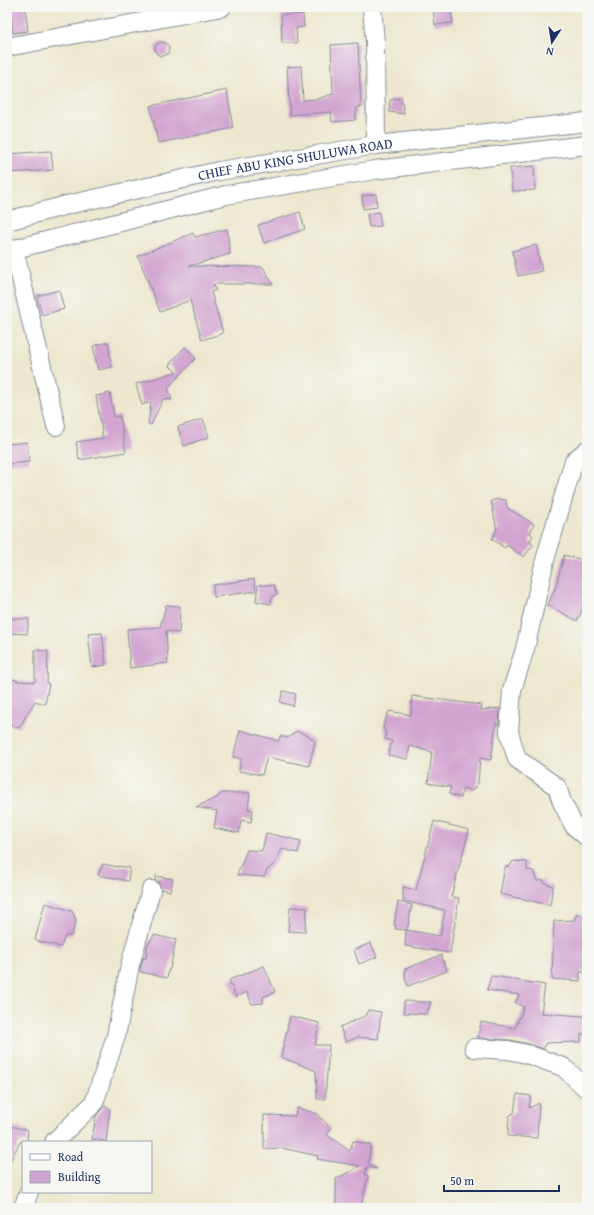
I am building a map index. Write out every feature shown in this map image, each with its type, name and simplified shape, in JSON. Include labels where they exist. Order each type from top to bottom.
[{"type":"street","points":[[7,47],[222,7]]},
{"type":"street","points":[[372,7],[375,42],[376,145]]},
{"type":"street","name":"CHIEF ABU KING SHULUWA ROAD","points":[[7,221],[67,205],[219,171],[376,145],[587,122]]},
{"type":"street","points":[[56,426],[11,250],[226,195],[375,170],[587,145]]},
{"type":"street","points":[[67,205],[72,234]]},
{"type":"street","points":[[587,450],[574,461],[545,560],[525,649],[512,690],[509,732],[517,759],[557,787],[562,802],[574,826],[587,837]]},
{"type":"street","points":[[55,1141],[94,1103],[116,1036],[130,965],[151,890]]},
{"type":"street","points":[[474,1048],[508,1050],[527,1054],[563,1067],[587,1089]]},
{"type":"street","points":[[23,1208],[29,1193]]},
{"type":"building","points":[[10,7],[25,7],[28,31],[13,33]]},
{"type":"building","points":[[433,7],[450,7],[453,23],[435,25]]},
{"type":"building","points":[[303,14],[304,27],[296,28],[297,43],[282,43],[281,15]]},
{"type":"building","points":[[159,42],[165,42],[169,46],[169,52],[165,56],[159,56],[155,52],[155,46]]},
{"type":"building","points":[[358,43],[361,107],[357,107],[355,120],[332,122],[331,112],[290,115],[287,67],[301,66],[303,100],[317,99],[333,94],[331,45]]},
{"type":"building","points":[[227,90],[233,128],[158,143],[150,106]]},
{"type":"building","points":[[401,98],[404,114],[389,112],[390,100]]},
{"type":"building","points":[[51,151],[53,170],[7,173],[7,154]]},
{"type":"building","points":[[534,166],[535,190],[512,191],[510,168]]},
{"type":"building","points":[[376,194],[377,207],[363,209],[362,196]]},
{"type":"building","points":[[300,212],[305,229],[264,243],[258,225]]},
{"type":"building","points":[[379,212],[381,226],[369,227],[367,214]]},
{"type":"building","points":[[227,229],[230,254],[189,266],[263,267],[273,284],[213,284],[216,290],[211,292],[223,333],[202,340],[190,300],[160,312],[138,256],[193,233],[195,237]]},
{"type":"building","points":[[536,245],[542,271],[518,276],[512,251]]},
{"type":"building","points":[[59,290],[64,309],[42,315],[37,296]]},
{"type":"building","points":[[108,342],[112,367],[98,370],[93,346]]},
{"type":"building","points":[[185,347],[196,358],[168,388],[172,400],[163,399],[151,425],[148,424],[151,402],[142,405],[136,384],[176,372],[169,365]]},
{"type":"building","points":[[110,393],[114,417],[120,416],[126,452],[79,460],[76,442],[103,438],[96,396]]},
{"type":"building","points":[[203,419],[209,437],[184,446],[178,427]]},
{"type":"building","points":[[27,442],[29,462],[7,464],[7,444]]},
{"type":"building","points":[[498,499],[506,500],[507,508],[534,524],[530,533],[533,536],[529,541],[533,545],[524,557],[507,545],[505,548],[492,539],[497,530],[491,501]]},
{"type":"building","points":[[564,555],[587,561],[587,600],[577,621],[548,605],[556,586]]},
{"type":"building","points":[[254,579],[256,591],[214,597],[213,585]]},
{"type":"building","points":[[258,585],[274,585],[277,594],[272,597],[270,604],[256,601]]},
{"type":"building","points":[[166,605],[180,606],[179,633],[166,631],[168,663],[130,668],[127,629],[160,627]]},
{"type":"building","points":[[7,618],[29,619],[27,634],[7,633]]},
{"type":"building","points":[[102,633],[106,665],[92,667],[88,634]]},
{"type":"building","points":[[35,650],[48,651],[47,684],[49,684],[45,704],[35,701],[19,728],[7,724],[7,677],[19,681],[35,682]]},
{"type":"building","points":[[283,691],[296,694],[293,706],[280,702]]},
{"type":"building","points":[[412,696],[482,705],[481,710],[500,708],[499,725],[496,723],[491,760],[480,758],[478,783],[472,791],[463,788],[461,798],[449,794],[451,787],[428,783],[432,752],[410,746],[407,759],[388,755],[392,741],[385,739],[386,735],[383,726],[389,711],[411,715]]},
{"type":"building","points":[[240,730],[279,741],[280,736],[288,738],[296,731],[307,735],[315,741],[309,766],[267,757],[262,775],[239,771],[241,759],[233,757]]},
{"type":"building","points":[[221,793],[250,793],[248,809],[253,810],[251,822],[241,820],[239,833],[214,828],[217,811],[196,807],[218,797]]},
{"type":"building","points":[[434,821],[469,830],[451,897],[459,898],[450,953],[405,946],[406,930],[440,936],[445,910],[403,901],[403,887],[416,890]]},
{"type":"building","points":[[266,833],[301,841],[298,853],[282,849],[274,864],[267,870],[264,877],[237,875],[247,850],[262,851]]},
{"type":"building","points":[[513,861],[527,862],[527,870],[533,871],[537,881],[544,880],[544,883],[553,886],[550,905],[500,894],[505,867],[510,866]]},
{"type":"building","points":[[103,864],[130,868],[128,881],[98,875]]},
{"type":"building","points":[[156,876],[173,879],[170,891],[161,889],[159,883],[155,881]]},
{"type":"building","points":[[398,902],[412,905],[407,930],[395,929],[396,925],[394,925]]},
{"type":"building","points":[[45,903],[72,911],[76,920],[72,935],[65,936],[61,947],[35,940]]},
{"type":"building","points":[[290,907],[307,908],[305,932],[288,931]]},
{"type":"building","points":[[577,914],[587,917],[587,974],[580,971],[580,981],[552,979],[554,921],[574,920]]},
{"type":"building","points":[[154,935],[176,940],[167,978],[141,972],[140,969],[143,958],[146,958],[147,946]]},
{"type":"building","points":[[371,943],[377,957],[359,964],[354,950]]},
{"type":"building","points":[[441,955],[447,971],[408,986],[405,979],[405,969]]},
{"type":"building","points":[[264,966],[275,992],[263,997],[263,1003],[252,1004],[247,992],[236,997],[229,980]]},
{"type":"building","points":[[491,976],[545,985],[541,1013],[583,1016],[587,1018],[587,1034],[581,1034],[581,1042],[545,1043],[544,1049],[510,1040],[478,1038],[481,1022],[515,1028],[524,1007],[515,1003],[519,995],[487,990]]},
{"type":"building","points":[[404,1001],[431,1002],[427,1014],[404,1013]]},
{"type":"building","points":[[368,1010],[381,1012],[378,1039],[358,1037],[346,1042],[340,1027],[367,1015]]},
{"type":"building","points":[[290,1016],[319,1023],[315,1045],[329,1045],[325,1099],[317,1099],[316,1071],[281,1057]]},
{"type":"building","points":[[517,1094],[531,1096],[529,1108],[539,1103],[537,1138],[508,1136],[509,1116],[514,1113]]},
{"type":"building","points":[[104,1106],[110,1108],[106,1141],[92,1139],[96,1116]]},
{"type":"building","points":[[297,1108],[318,1114],[319,1118],[331,1128],[327,1135],[350,1151],[353,1141],[371,1145],[368,1163],[377,1169],[367,1167],[365,1174],[368,1175],[361,1208],[336,1208],[336,1179],[360,1166],[317,1159],[318,1156],[282,1148],[264,1149],[264,1115],[295,1116]]},
{"type":"building","points":[[10,1126],[28,1130],[27,1141],[20,1142],[7,1167],[7,1132]]}]
